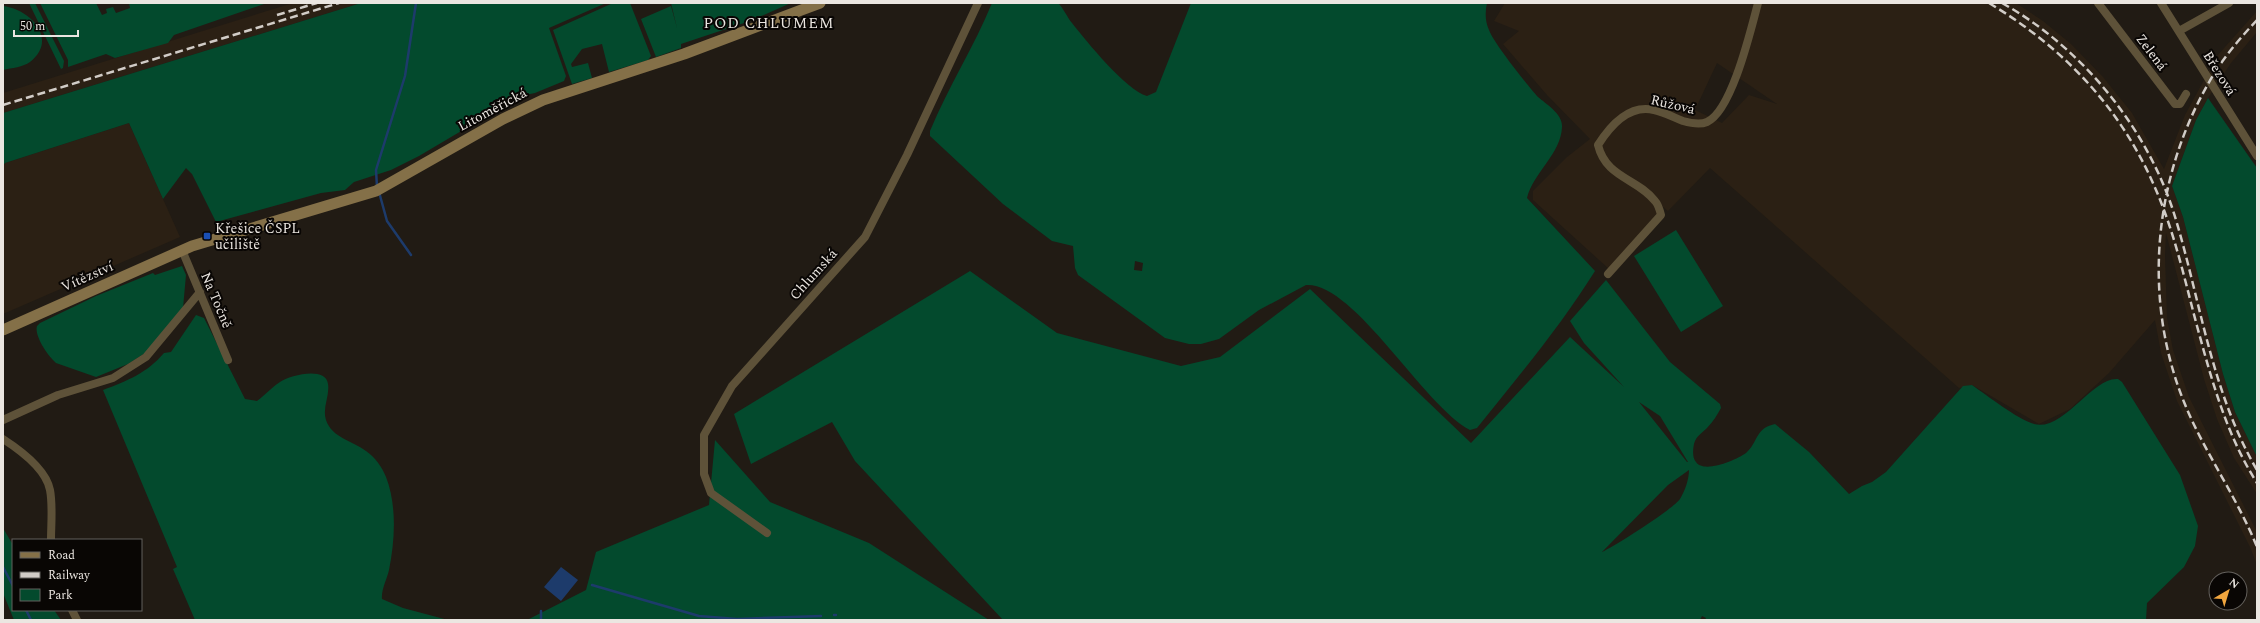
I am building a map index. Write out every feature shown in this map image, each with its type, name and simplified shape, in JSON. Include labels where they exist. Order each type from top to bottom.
[{"type":"main road","name":"Litoměřická","points":[[182,250],[380,189],[503,119],[542,100],[684,54],[820,3]]},
{"type":"main road","name":"Vítězství","points":[[3,330],[182,250]]},
{"type":"street","name":"Chlumská","points":[[767,533],[711,493],[704,474],[704,435],[732,386],[865,238],[907,155],[978,3]]},
{"type":"street","name":"Růžová","points":[[1608,274],[1661,215],[1656,201],[1617,174],[1601,157],[1598,145],[1613,124],[1627,114],[1639,110],[1653,110],[1691,124],[1706,122],[1715,115],[1738,76],[1758,3]]},
{"type":"street","name":"Zelená","points":[[2098,3],[2175,104],[2180,104],[2186,94]]},
{"type":"street","name":"Březová","points":[[2161,3],[2257,156]]},
{"type":"street","points":[[2179,30],[2230,3]]},
{"type":"street","name":"Na Točně","points":[[182,250],[228,360]]},
{"type":"street","points":[[3,420],[58,395],[113,378],[146,357],[200,292]]},
{"type":"street","points":[[3,439],[25,452],[47,481],[50,491],[51,539]]},
{"type":"street","points":[[72,611],[77,620]]},
{"type":"shaded area","points":[[293,3],[361,3],[3,113],[3,93]]},
{"type":"shaded area","points":[[1505,3],[2016,3],[2043,21],[2071,44],[2103,77],[2132,113],[2164,169],[2185,115],[2217,56],[2257,11],[2257,32],[2231,63],[2208,98],[2196,120],[2172,186],[2183,217],[2223,374],[2235,412],[2257,457],[2257,494],[2234,458],[2217,419],[2204,379],[2166,233],[2165,256],[2167,318],[2173,350],[2189,397],[2257,532],[2257,565],[2250,547],[2177,401],[2161,353],[2155,320],[2109,373],[2070,409],[2039,424],[1972,385],[1959,388],[1710,168],[1668,211],[1663,207],[1609,269],[1533,200],[1533,191],[1567,157],[1590,139],[1547,95],[1503,44],[1519,31],[1494,21]],"holes":[[[1717,63],[1777,104],[1749,95],[1722,123],[1695,110]]]},
{"type":"shaded area","points":[[129,123],[180,237],[3,314],[3,166],[5,163]]},
{"type":"green space","points":[[29,3],[35,3],[64,61],[63,68],[61,69]]},
{"type":"green space","points":[[40,3],[96,3],[102,15],[107,13],[106,9],[113,7],[116,13],[130,8],[129,3],[267,3],[174,35],[168,43],[115,58],[106,54],[68,67],[68,60]]},
{"type":"green space","points":[[361,3],[606,3],[549,28],[566,76],[564,81],[535,93],[500,100],[487,113],[468,127],[419,156],[391,170],[354,182],[345,190],[321,193],[216,222],[192,174],[186,168],[163,199],[129,123],[5,163],[3,166],[3,113]]},
{"type":"green space","points":[[613,3],[630,3],[651,56],[648,60],[609,72],[602,44],[582,49],[571,64],[572,67],[588,63],[592,78],[572,84],[553,30]]},
{"type":"green space","points":[[671,3],[791,3],[750,21],[681,44],[681,48],[656,57],[641,19],[671,6],[677,28]]},
{"type":"green space","points":[[992,3],[1058,3],[1070,21],[1107,64],[1129,85],[1138,92],[1147,96],[1156,92],[1191,3],[1487,3],[1486,20],[1492,36],[1527,84],[1538,97],[1557,114],[1562,122],[1557,146],[1535,180],[1527,198],[1595,271],[1568,312],[1523,371],[1477,428],[1470,430],[1452,417],[1432,397],[1367,323],[1345,303],[1325,289],[1306,285],[1259,310],[1219,339],[1201,344],[1189,344],[1165,338],[1078,275],[1075,268],[1073,246],[1052,241],[1003,204],[930,136],[930,131],[937,115]],"holes":[[[1135,261],[1143,263],[1142,271],[1134,270]]]},
{"type":"green space","points":[[3,6],[13,8],[31,19],[38,26],[42,44],[38,53],[27,64],[3,70]]},
{"type":"green space","points":[[2208,98],[2257,168],[2257,457],[2235,412],[2223,374],[2183,217],[2172,186],[2196,120]]},
{"type":"green space","points":[[1676,230],[1723,306],[1681,332],[1634,256]]},
{"type":"green space","points":[[182,266],[186,275],[183,308],[150,350],[128,364],[96,377],[56,363],[42,346],[37,330],[37,326],[40,323],[96,296],[153,273],[155,275]]},
{"type":"green space","points":[[970,271],[1057,333],[1181,366],[1220,357],[1310,289],[1471,443],[1570,337],[1624,387],[1584,343],[1570,321],[1606,280],[1670,362],[1720,404],[1721,408],[1715,418],[1698,437],[1694,444],[1694,458],[1700,465],[1706,467],[1720,465],[1741,456],[1750,449],[1760,432],[1775,424],[1809,452],[1849,494],[1872,482],[1886,472],[1963,386],[1972,385],[2011,412],[2027,421],[2034,424],[2045,424],[2056,420],[2098,386],[2108,380],[2118,379],[2122,382],[2180,475],[2198,526],[2195,546],[2184,567],[2147,603],[2146,620],[1705,620],[1706,618],[1702,616],[1700,620],[1003,620],[855,461],[832,422],[751,464],[734,414]],"holes":[[[1639,402],[1660,416],[1688,462],[1687,462]],[[1689,470],[1685,489],[1680,499],[1675,504],[1619,543],[1602,552],[1668,485]]]},
{"type":"green space","points":[[196,315],[204,318],[245,399],[257,401],[274,386],[291,377],[315,374],[326,378],[328,393],[325,406],[325,416],[329,426],[338,435],[369,453],[378,462],[390,488],[394,535],[389,570],[382,592],[382,599],[403,608],[448,620],[195,620],[173,569],[177,567],[103,390],[136,376],[151,366],[164,353],[171,352]]},
{"type":"green space","points":[[715,440],[770,502],[869,543],[989,620],[527,620],[586,590],[596,552],[709,505]]},
{"type":"green space","points":[[3,528],[12,543],[12,611],[55,611],[61,620],[14,620],[3,593]]},
{"type":"water","points":[[561,567],[578,580],[561,601],[544,587]]},
{"type":"waterway","points":[[377,187],[376,170],[405,76],[416,3]]},
{"type":"waterway","points":[[379,192],[387,221],[411,255]]},
{"type":"waterway","points":[[3,567],[12,584]]},
{"type":"waterway","points":[[592,585],[699,616],[737,619],[821,616]]},
{"type":"waterway","points":[[26,611],[31,620]]},
{"type":"waterway","points":[[541,611],[541,620]]},
{"type":"railway","points":[[277,15],[317,3]]},
{"type":"railway","points":[[3,105],[339,3]]},
{"type":"railway","points":[[1989,3],[2042,40],[2088,83],[2108,107],[2126,133],[2142,161],[2156,190],[2169,223],[2208,367],[2221,407],[2237,446],[2257,483]]},
{"type":"railway","points":[[2002,3],[2032,22],[2060,43],[2086,68],[2110,95],[2131,124],[2149,155],[2164,187],[2176,220],[2218,379],[2242,441],[2257,470]]},
{"type":"railway","points":[[2257,20],[2236,43],[2217,69],[2196,107],[2180,147],[2168,189],[2161,231],[2159,275],[2162,318],[2170,360],[2184,402],[2201,439],[2240,510],[2257,547]]},
{"type":"place","name":"Křešice ČSPL učiliště","points":[[207,236]]},
{"type":"district","name":"POD CHLUMEM","points":[[769,23]]}]
